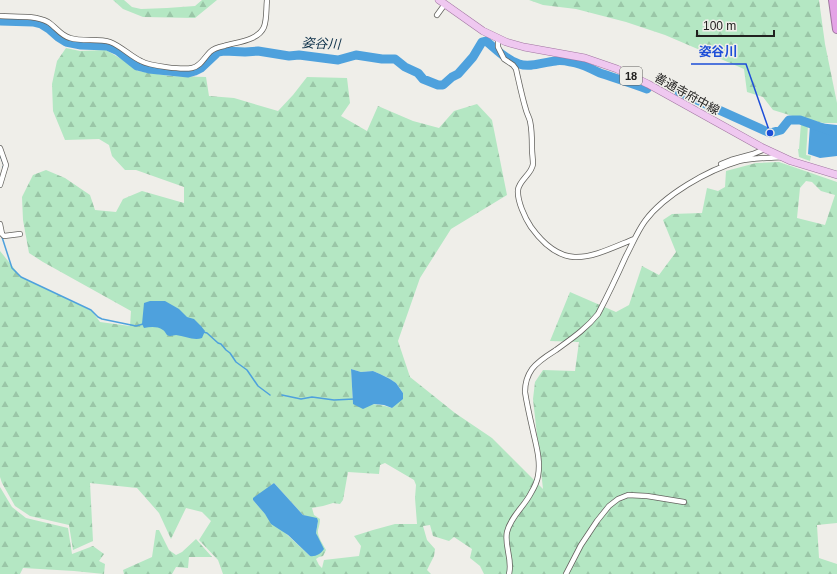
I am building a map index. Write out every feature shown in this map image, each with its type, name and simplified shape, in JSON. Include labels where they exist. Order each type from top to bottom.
[{"type":"highway","points":[[833,0],[837,30]]},
{"type":"main road","name":"善通寺府中線","points":[[442,2],[478,28],[498,39],[524,47],[585,58],[618,69],[765,149],[782,157],[837,176]]},
{"type":"street","points":[[0,16],[37,18],[48,22],[64,36],[69,38],[77,40],[108,41],[120,47],[140,61],[150,64],[186,68],[196,66],[201,63],[214,49],[242,42],[258,34],[263,28],[267,0]]},
{"type":"street","points":[[437,15],[442,2]]},
{"type":"street","points":[[498,39],[498,47],[504,59],[516,69],[526,111],[530,120],[533,165],[519,186],[518,195],[528,223],[548,248],[557,253],[568,256],[578,257],[598,254],[634,239]]},
{"type":"street","points":[[0,148],[6,164],[0,185]]},
{"type":"street","points":[[721,164],[765,149]]},
{"type":"street","points":[[509,574],[510,565],[507,534],[509,526],[512,519],[530,495],[536,483],[538,474],[536,446],[525,392],[525,383],[533,368],[542,359],[578,334],[590,324],[598,314],[634,239],[644,222],[660,204],[696,180],[739,161],[782,157]]},
{"type":"street","points":[[0,224],[2,234],[4,236],[20,234]]},
{"type":"street","points":[[566,574],[597,521],[609,506],[618,499],[628,495],[684,502]]},
{"type":"green space","points":[[113,0],[124,0],[132,7],[141,9],[195,6],[202,0],[217,0],[195,18],[143,17],[123,9]]},
{"type":"green space","points":[[529,0],[819,0],[825,44],[837,103],[837,123],[809,121],[773,110],[763,97],[747,92],[744,69],[665,35],[626,22],[576,9],[543,5]]},
{"type":"green space","points":[[66,48],[80,51],[106,50],[138,71],[170,76],[206,77],[209,96],[234,98],[278,111],[307,77],[347,78],[350,103],[341,116],[367,131],[378,106],[413,121],[439,128],[454,111],[477,104],[492,120],[507,195],[451,229],[420,278],[398,341],[410,377],[455,413],[492,438],[543,489],[533,399],[535,382],[543,370],[575,371],[579,342],[550,341],[570,292],[616,312],[629,305],[642,266],[659,275],[676,252],[663,220],[672,214],[702,213],[707,188],[718,191],[725,187],[726,171],[756,163],[779,162],[837,182],[837,523],[817,525],[819,558],[837,564],[837,574],[484,574],[480,566],[470,558],[472,549],[454,537],[449,541],[433,536],[430,525],[423,526],[427,540],[435,549],[434,556],[427,570],[431,574],[223,574],[218,560],[199,540],[211,521],[202,512],[186,508],[171,539],[159,513],[137,488],[90,483],[93,541],[73,550],[69,525],[30,516],[15,506],[0,477],[0,251],[21,277],[92,311],[100,322],[130,326],[131,311],[29,253],[23,220],[22,197],[33,175],[46,170],[65,178],[90,195],[95,210],[116,212],[123,199],[142,191],[184,203],[184,187],[136,170],[125,170],[112,156],[109,145],[99,139],[65,140],[53,111],[52,84],[57,61]],"holes":[[[806,181],[812,182],[821,191],[835,195],[825,225],[797,218],[800,188]],[[351,369],[361,372],[373,371],[380,374],[396,383],[403,393],[392,408],[378,405],[353,404]],[[385,463],[414,480],[416,485],[415,498],[417,524],[395,524],[354,536],[361,546],[359,556],[324,560],[322,568],[316,559],[323,556],[326,550],[318,535],[320,519],[314,515],[312,508],[333,503],[340,504],[343,500],[348,472],[379,474],[380,465]],[[274,483],[303,515],[318,521],[317,535],[310,556],[267,516],[253,500]]]},
{"type":"green space","points":[[801,123],[808,125],[806,155],[811,156],[810,161],[799,157],[798,149]]},
{"type":"green space","points":[[0,487],[12,507],[26,518],[68,528],[72,554],[93,546],[104,554],[99,561],[105,564],[104,574],[23,568],[20,574],[0,574]]},
{"type":"green space","points":[[156,530],[159,530],[169,550],[176,555],[182,552],[196,539],[212,557],[189,557],[188,568],[176,567],[172,574],[124,574],[123,570],[152,557]]},
{"type":"water","points":[[809,122],[837,125],[837,156],[820,158],[808,154]]},
{"type":"water","points":[[150,301],[165,301],[179,309],[187,317],[194,319],[205,331],[202,338],[196,339],[176,335],[169,336],[163,330],[158,328],[144,328],[142,324],[144,303]]},
{"type":"water","points":[[351,369],[361,372],[373,371],[390,379],[396,383],[403,393],[403,399],[392,408],[374,404],[363,409],[353,404]]},
{"type":"water","points":[[274,483],[303,515],[317,518],[316,533],[324,549],[320,554],[310,556],[288,535],[271,524],[253,500],[253,498]]},
{"type":"waterway","name":"姿谷川","points":[[0,21],[33,22],[41,24],[66,42],[81,45],[107,46],[118,51],[137,66],[149,69],[188,73],[201,68],[218,52],[224,51],[258,51],[289,56],[299,55],[338,60],[356,55],[382,59],[395,59],[405,67],[418,73],[423,79],[438,85],[443,85],[458,74],[473,57],[482,42],[486,41],[505,57],[519,64],[533,65],[565,61],[582,65],[600,73],[647,89]]},
{"type":"waterway","name":"姿谷川","points":[[679,92],[770,133],[781,130],[789,120],[800,120],[837,133]]},
{"type":"waterway","points":[[1,157],[4,165],[3,167]]},
{"type":"waterway","points":[[1,234],[12,268],[21,277],[91,310],[102,319],[136,326],[143,324]]},
{"type":"waterway","points":[[203,332],[207,333],[221,344],[236,362],[247,370],[258,386],[270,395]]},
{"type":"waterway","points":[[282,395],[301,399],[312,397],[334,400],[354,399]]},
{"type":"place","name":"姿谷川","points":[[770,133]]}]
